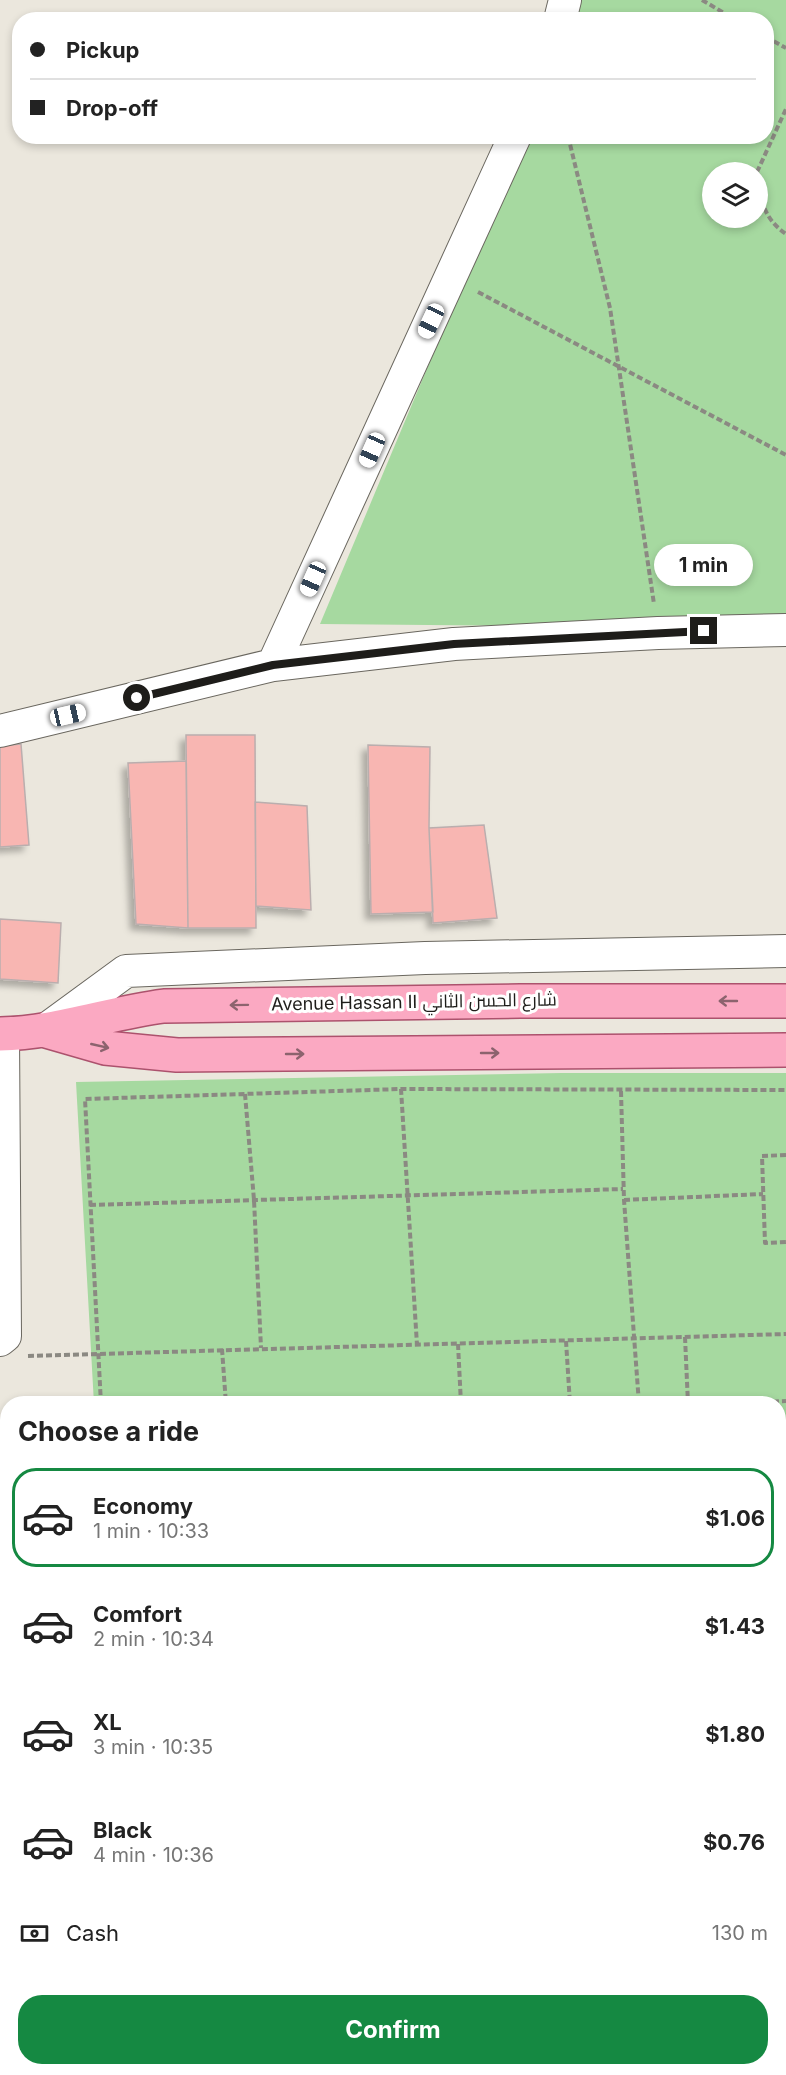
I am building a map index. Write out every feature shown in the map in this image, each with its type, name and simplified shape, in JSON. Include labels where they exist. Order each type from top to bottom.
[{"type":"main road","name":"Avenue Hassan II شارع الحسن الثاني","points":[[1,1034],[44,1031],[128,1010],[164,1006],[509,1001],[786,1001]]},
{"type":"main road","name":"Avenue Hassan II شارع الحسن الثاني","points":[[44,1031],[105,1048],[177,1055],[786,1050]]},
{"type":"street","points":[[273,665],[511,144]]},
{"type":"street","points":[[0,731],[273,665],[454,644],[658,633],[786,630]]},
{"type":"street","points":[[44,1031],[126,971],[425,958],[786,951]]},
{"type":"street","points":[[1,1034],[5,1336],[11,1348]]},
{"type":"path","points":[[702,0],[722,12]]},
{"type":"path","points":[[774,136],[786,109]]},
{"type":"path","points":[[570,144],[610,308],[658,633]]},
{"type":"path","points":[[763,162],[771,144]]},
{"type":"path","points":[[768,216],[772,224],[786,234]]},
{"type":"path","points":[[451,278],[786,455]]},
{"type":"path","points":[[401,1089],[417,1345]]},
{"type":"path","points":[[101,1396],[85,1099],[401,1089],[786,1090]]},
{"type":"path","points":[[621,1091],[624,1200],[639,1396]]},
{"type":"path","points":[[245,1094],[254,1200],[261,1348]]},
{"type":"path","points":[[786,1155],[762,1156],[765,1243],[786,1242]]},
{"type":"path","points":[[90,1206],[624,1189]]},
{"type":"path","points":[[624,1200],[763,1194]]},
{"type":"path","points":[[11,1348],[98,1353],[786,1334]]},
{"type":"path","points":[[685,1337],[688,1396]]},
{"type":"path","points":[[566,1341],[569,1396]]},
{"type":"path","points":[[458,1344],[461,1396]]},
{"type":"path","points":[[222,1349],[225,1396]]},
{"type":"green space","points":[[581,0],[786,0],[786,628],[320,624],[521,144],[774,144],[774,12],[576,12]]},
{"type":"green space","points":[[562,1073],[786,1073],[786,1396],[94,1396],[76,1082]]},
{"type":"building","points":[[186,735],[255,735],[256,928],[188,928]]},
{"type":"building","points":[[21,744],[29,845],[0,847],[0,746]]},
{"type":"building","points":[[368,745],[430,747],[429,828],[433,912],[371,914]]},
{"type":"building","points":[[186,761],[188,928],[136,924],[128,763]]},
{"type":"building","points":[[255,802],[307,806],[311,910],[256,906]]},
{"type":"building","points":[[484,825],[497,918],[433,923],[429,828]]},
{"type":"building","points":[[0,919],[61,923],[58,983],[0,979]]},
{"type":"route","points":[[137,698],[273,665],[454,644],[704,631]]}]
